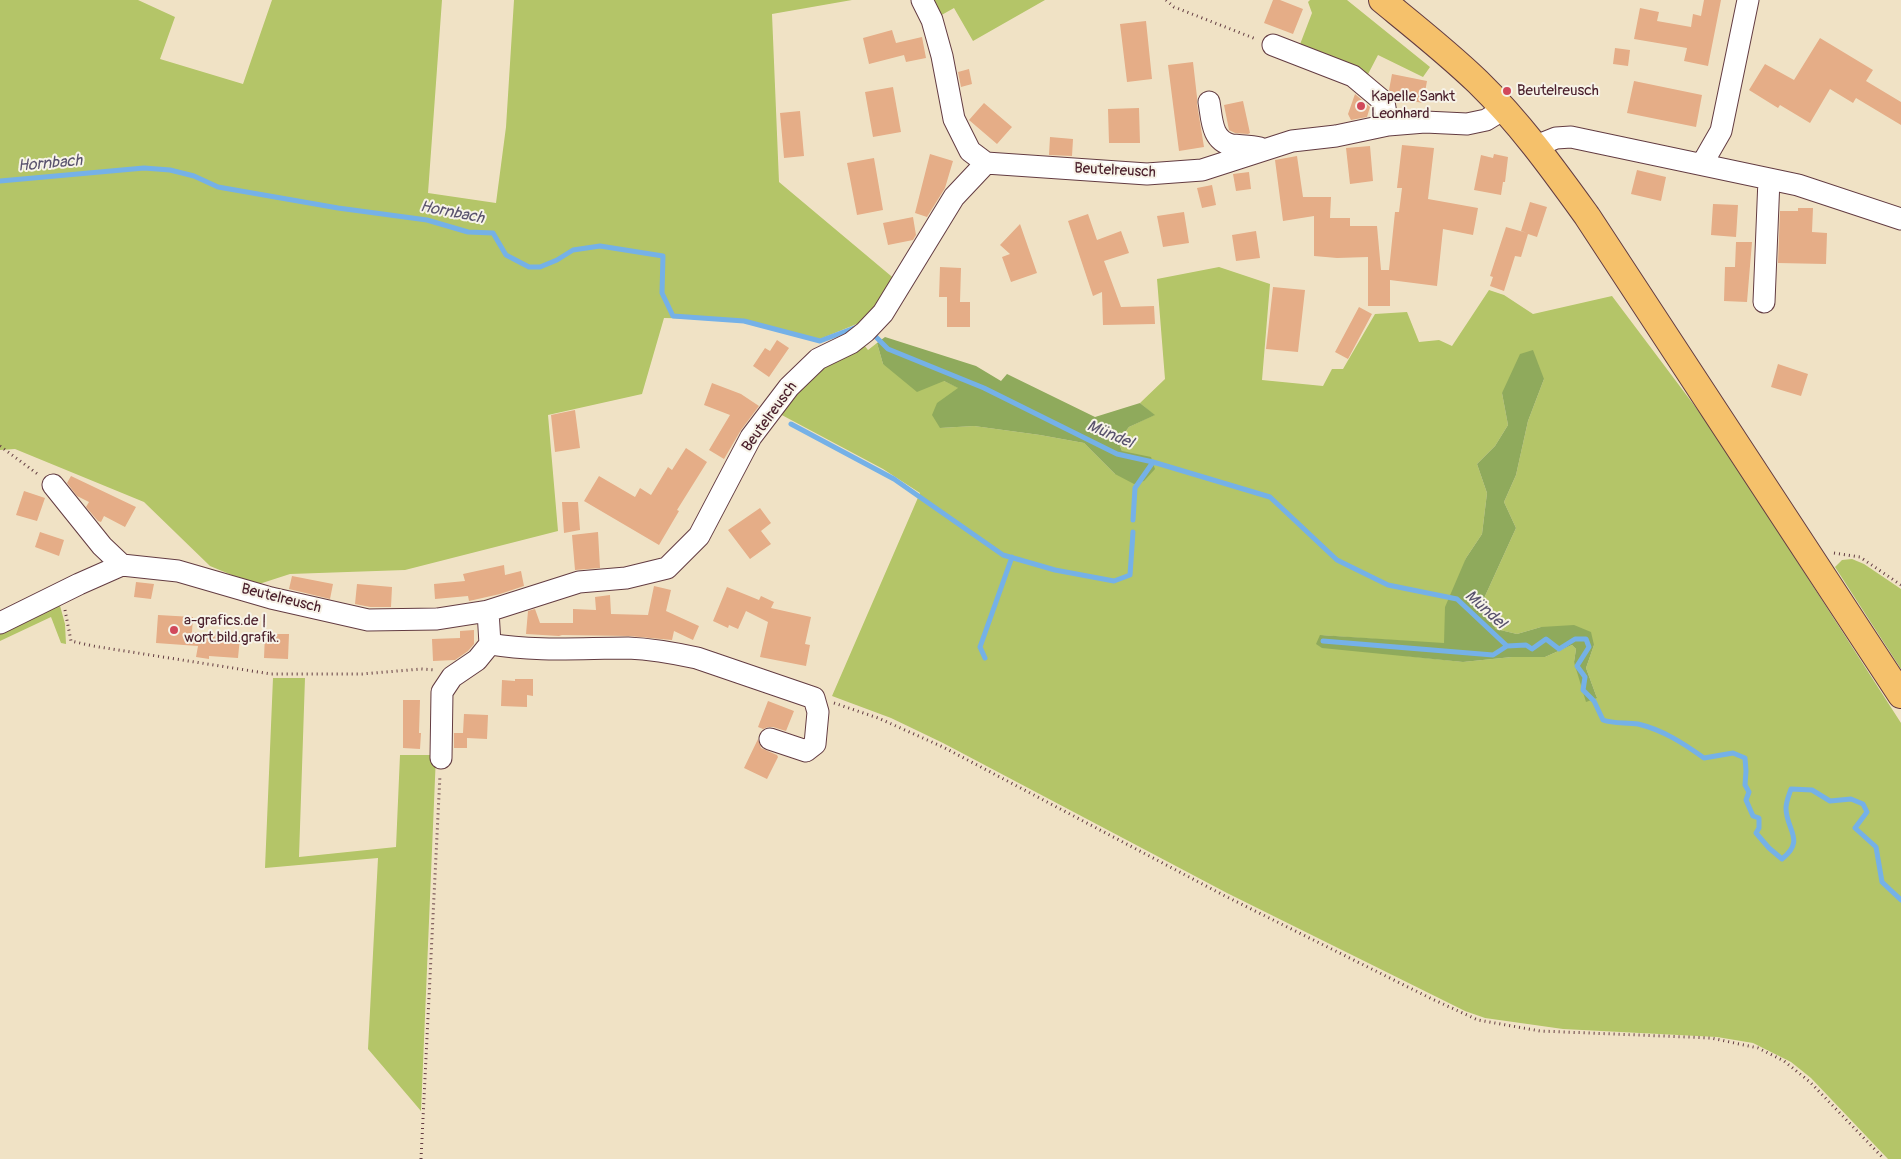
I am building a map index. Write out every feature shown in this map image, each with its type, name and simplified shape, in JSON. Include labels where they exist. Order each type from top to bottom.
[{"type":"main road","points":[[1382,0],[1447,53],[1504,109],[1536,146],[1587,216],[1901,695]]},
{"type":"street","points":[[922,0],[932,20],[942,56],[954,119],[970,151],[986,163]]},
{"type":"street","points":[[1702,164],[1721,131],[1748,0]]},
{"type":"street","points":[[1273,45],[1353,76],[1384,102],[1388,125]]},
{"type":"street","points":[[1209,102],[1215,133],[1220,139],[1230,145],[1260,148],[1262,150]]},
{"type":"street","name":"Beutelreusch","points":[[0,623],[70,588],[122,565],[178,571],[271,598],[368,620],[437,619],[488,611],[579,582],[626,578],[667,568],[699,536],[751,437],[788,387],[818,359],[851,342],[865,332],[883,313],[954,197],[986,163],[1147,174],[1202,170],[1292,141],[1336,136],[1388,125],[1425,122],[1467,124],[1486,120],[1504,109]]},
{"type":"street","points":[[1536,146],[1556,138],[1571,136],[1798,185],[1901,219]]},
{"type":"street","points":[[1764,302],[1768,179]]},
{"type":"street","points":[[53,485],[102,546],[122,565]]},
{"type":"street","points":[[441,758],[442,692],[452,677],[478,660],[490,644],[488,611]]},
{"type":"street","points":[[490,644],[511,648],[574,650],[630,648],[668,652],[697,658],[814,698],[818,712],[815,744],[806,751],[770,739]]},
{"type":"path","points":[[1166,0],[1174,7],[1273,45]]},
{"type":"path","points":[[0,446],[53,485]]},
{"type":"path","points":[[1860,557],[1901,585]]},
{"type":"path","points":[[70,588],[71,640],[93,646],[271,674],[362,674],[421,669],[459,672]]},
{"type":"path","points":[[814,698],[878,718],[943,747],[1224,896],[1478,1020],[1540,1031],[1711,1038],[1758,1048],[1784,1061],[1810,1082],[1884,1159]]},
{"type":"path","points":[[421,1159],[441,758]]},
{"type":"green space","points":[[0,0],[138,0],[175,17],[160,59],[243,84],[272,0],[442,0],[428,193],[496,203],[506,127],[514,0],[852,0],[772,14],[779,182],[897,281],[865,323],[859,323],[820,339],[744,320],[664,318],[642,394],[548,415],[558,531],[405,570],[290,574],[256,585],[210,566],[144,502],[15,449],[0,450]]},
{"type":"green space","points":[[930,0],[1045,0],[973,41],[954,8],[938,17]]},
{"type":"green space","points":[[1310,0],[1347,0],[1430,67],[1423,77],[1378,55],[1366,78],[1299,47],[1312,13],[1308,2]]},
{"type":"green space","points":[[1219,267],[1270,284],[1262,380],[1323,386],[1332,369],[1343,369],[1375,314],[1407,312],[1419,342],[1439,340],[1452,346],[1489,290],[1504,295],[1533,314],[1612,296],[1712,429],[1901,723],[1901,1159],[1888,1159],[1811,1078],[1791,1062],[1753,1043],[1717,1037],[1563,1029],[1485,1018],[1465,1011],[1227,893],[943,743],[891,718],[832,696],[920,493],[883,469],[778,413],[815,370],[861,341],[868,350],[877,343],[883,364],[944,381],[959,388],[940,428],[974,426],[1084,443],[1115,474],[1122,451],[1118,441],[1129,427],[1154,415],[1140,403],[1165,379],[1157,279]],"holes":[[[1544,379],[1528,421],[1516,475],[1504,502],[1516,528],[1481,605],[1496,629],[1517,634],[1541,627],[1594,645],[1586,668],[1597,698],[1574,662],[1576,649],[1572,645],[1545,657],[1512,657],[1463,662],[1407,656],[1320,635],[1444,644],[1466,558],[1482,534],[1487,493],[1477,464],[1495,446],[1508,425],[1502,393]]]},
{"type":"green space","points":[[885,337],[976,366],[1001,381],[1007,374],[1095,417],[1140,403],[1155,415],[1129,427],[1118,441],[1122,451],[1151,457],[1155,469],[1144,481],[1134,484],[1115,474],[1084,443],[974,426],[940,428],[932,415],[937,403],[958,388],[944,381],[917,392],[883,364],[877,343]]},
{"type":"green space","points":[[1533,350],[1544,379],[1528,421],[1516,475],[1504,502],[1516,528],[1481,605],[1496,629],[1517,634],[1541,627],[1574,625],[1591,632],[1594,645],[1586,668],[1597,698],[1586,702],[1574,662],[1576,649],[1572,645],[1545,657],[1512,657],[1463,662],[1322,648],[1316,644],[1320,635],[1444,643],[1445,607],[1466,558],[1482,534],[1487,493],[1477,464],[1495,446],[1508,425],[1502,393],[1520,354]]},
{"type":"green space","points":[[1852,559],[1864,564],[1901,589],[1901,669],[1835,567],[1842,560]]},
{"type":"green space","points":[[59,602],[65,624],[66,644],[61,643],[51,617],[0,641],[0,633]]},
{"type":"green space","points":[[273,678],[305,678],[299,857],[396,847],[400,755],[436,755],[421,1111],[368,1049],[378,858],[265,868]]},
{"type":"building","points":[[1273,0],[1280,0],[1303,9],[1293,34],[1264,23]]},
{"type":"building","points":[[1704,0],[1721,0],[1708,66],[1684,61],[1687,48],[1634,39],[1640,8],[1659,12],[1657,21],[1691,27],[1693,14],[1701,16]]},
{"type":"building","points":[[1146,21],[1152,79],[1127,82],[1120,24]]},
{"type":"building","points":[[892,30],[896,43],[922,37],[926,58],[906,62],[904,55],[869,64],[863,38]]},
{"type":"building","points":[[1820,38],[1873,70],[1866,81],[1901,102],[1901,125],[1856,98],[1853,103],[1830,89],[1810,123],[1780,105],[1778,108],[1749,90],[1765,64],[1794,80]]},
{"type":"building","points":[[1615,48],[1630,50],[1628,66],[1613,64]]},
{"type":"building","points":[[1193,62],[1204,147],[1179,151],[1168,65]]},
{"type":"building","points":[[969,69],[972,84],[961,87],[958,72]]},
{"type":"building","points":[[1392,74],[1427,81],[1423,103],[1396,98],[1389,90]]},
{"type":"building","points":[[1634,81],[1702,95],[1696,127],[1627,113]]},
{"type":"building","points":[[893,87],[901,132],[873,137],[865,92]]},
{"type":"building","name":"Kapelle Sankt Leonhard","points":[[1355,94],[1370,107],[1367,117],[1351,120],[1348,114]]},
{"type":"building","points":[[1243,101],[1250,133],[1248,134],[1235,133],[1229,130],[1224,105]]},
{"type":"building","points":[[984,103],[1012,127],[997,144],[969,120]]},
{"type":"building","points":[[1139,108],[1140,143],[1109,143],[1108,109]]},
{"type":"building","points":[[800,111],[804,156],[784,158],[780,113]]},
{"type":"building","points":[[1050,137],[1073,139],[1072,156],[1049,155]]},
{"type":"building","points":[[1402,145],[1434,148],[1428,199],[1478,208],[1473,235],[1443,229],[1437,286],[1390,280],[1390,306],[1368,306],[1368,257],[1337,258],[1314,256],[1314,216],[1283,221],[1275,160],[1297,156],[1303,197],[1331,197],[1330,218],[1350,218],[1350,226],[1377,226],[1381,270],[1389,270],[1395,212],[1399,212],[1402,188],[1397,188]]},
{"type":"building","points":[[1370,146],[1373,181],[1350,184],[1346,148]]},
{"type":"building","points":[[930,154],[953,161],[945,188],[927,217],[915,213]]},
{"type":"building","points":[[1494,154],[1508,157],[1505,182],[1503,182],[1501,195],[1474,190],[1481,155],[1493,158]]},
{"type":"building","points":[[874,158],[883,210],[857,215],[847,163]]},
{"type":"building","points":[[1637,170],[1666,177],[1661,201],[1631,194]]},
{"type":"building","points":[[1249,172],[1251,189],[1236,191],[1233,174]]},
{"type":"building","points":[[1212,185],[1216,205],[1202,208],[1197,188]]},
{"type":"building","points":[[1530,202],[1547,207],[1537,237],[1528,234],[1521,257],[1515,256],[1504,291],[1490,286],[1493,277],[1490,276],[1506,227],[1527,233],[1521,231]]},
{"type":"building","points":[[1713,204],[1738,205],[1736,237],[1711,235]]},
{"type":"building","points":[[1798,208],[1813,208],[1812,232],[1827,233],[1826,264],[1778,263],[1780,211],[1798,211]]},
{"type":"building","points":[[1184,212],[1189,243],[1163,247],[1157,216]]},
{"type":"building","points":[[1088,214],[1097,240],[1121,231],[1129,253],[1104,261],[1121,307],[1154,306],[1155,324],[1103,325],[1102,292],[1093,296],[1068,221]]},
{"type":"building","points":[[913,217],[916,235],[913,240],[888,245],[883,223]]},
{"type":"building","points":[[1020,224],[1037,273],[1011,282],[1002,257],[1010,254],[1000,245]]},
{"type":"building","points":[[1256,231],[1260,258],[1236,261],[1232,235]]},
{"type":"building","points":[[1736,242],[1752,242],[1747,302],[1724,301],[1725,267],[1735,267]]},
{"type":"building","points":[[940,267],[961,268],[960,302],[970,302],[970,327],[947,327],[947,297],[939,297]]},
{"type":"building","points":[[1273,287],[1305,290],[1298,352],[1266,349]]},
{"type":"building","points":[[1359,307],[1372,314],[1348,359],[1335,352]]},
{"type":"building","points":[[777,340],[789,348],[769,377],[753,366],[765,348],[770,351]]},
{"type":"building","points":[[1778,364],[1808,374],[1801,396],[1771,387]]},
{"type":"building","points":[[712,383],[741,394],[759,406],[741,430],[724,459],[709,450],[730,415],[704,405]]},
{"type":"building","points":[[575,410],[580,448],[555,452],[551,415]]},
{"type":"building","points":[[686,448],[707,462],[677,510],[679,511],[659,545],[584,501],[599,476],[635,497],[640,488],[651,495],[668,467],[672,470]]},
{"type":"building","points":[[71,476],[136,507],[125,527],[104,516],[101,522],[98,521],[86,507],[89,502],[77,496],[67,483]]},
{"type":"building","points":[[24,491],[45,498],[37,521],[16,515]]},
{"type":"building","points":[[562,502],[578,502],[580,530],[564,533]]},
{"type":"building","points":[[760,508],[771,523],[761,531],[771,544],[750,559],[728,530]]},
{"type":"building","points":[[40,532],[64,540],[59,556],[35,547]]},
{"type":"building","points":[[598,532],[600,568],[575,570],[572,535]]},
{"type":"building","points":[[504,565],[505,575],[521,571],[524,586],[469,601],[468,596],[435,599],[434,584],[465,581],[463,574]]},
{"type":"building","points":[[292,576],[333,584],[330,599],[289,589]]},
{"type":"building","points":[[136,582],[154,584],[151,599],[134,597]]},
{"type":"building","points":[[357,584],[392,587],[391,607],[370,607],[355,604]]},
{"type":"building","points":[[654,586],[671,590],[666,611],[699,626],[693,640],[674,631],[672,640],[629,636],[526,634],[528,611],[535,609],[540,623],[573,623],[573,609],[596,610],[595,597],[610,595],[611,614],[648,615]]},
{"type":"building","points":[[727,587],[759,600],[761,596],[774,602],[771,608],[811,617],[805,644],[810,645],[806,666],[760,657],[768,622],[746,611],[738,629],[729,625],[728,628],[713,621]]},
{"type":"building","points":[[158,615],[193,617],[192,632],[240,637],[238,658],[209,656],[209,659],[196,657],[198,646],[156,643]]},
{"type":"building","points":[[474,630],[474,644],[468,651],[455,660],[433,661],[432,639],[460,638],[460,631]]},
{"type":"building","points":[[265,634],[289,634],[288,659],[264,658]]},
{"type":"building","points":[[515,679],[533,679],[533,696],[527,695],[527,707],[501,706],[502,680],[515,681]]},
{"type":"building","points":[[403,700],[420,700],[420,749],[403,748]]},
{"type":"building","points":[[768,701],[794,711],[786,731],[773,727],[763,729],[758,727]]},
{"type":"building","points":[[464,714],[488,715],[487,739],[467,738],[467,748],[454,748],[454,733],[463,733]]},
{"type":"building","points":[[758,739],[761,748],[778,757],[767,779],[744,768]]},
{"type":"waterway","name":"Hornbach","points":[[0,181],[144,168],[170,170],[194,176],[218,187],[338,208],[427,220],[468,232],[493,233],[506,255],[529,267],[540,267],[557,260],[573,250],[600,246],[663,256],[662,293],[673,316],[744,321],[820,341],[857,327]]},
{"type":"waterway","name":"Mündel","points":[[874,335],[888,349],[984,388],[1117,454],[1153,462],[1270,497],[1337,560],[1388,585],[1457,599],[1507,646],[1526,645],[1532,649],[1546,639],[1559,649],[1575,639],[1586,639],[1589,647],[1577,666],[1585,677],[1583,690],[1594,701],[1603,720],[1638,724],[1664,733],[1704,758],[1733,753],[1745,758],[1745,785],[1749,792],[1746,800],[1753,816],[1759,818],[1759,828],[1756,833],[1782,859],[1793,846],[1794,840],[1786,808],[1791,789],[1812,790],[1830,801],[1851,799],[1863,804],[1867,812],[1855,828],[1876,847],[1882,882],[1901,900]]},
{"type":"waterway","points":[[791,424],[894,479],[1003,555],[1055,570],[1114,581],[1130,575],[1133,532]]},
{"type":"waterway","points":[[1133,520],[1135,488],[1153,462]]},
{"type":"waterway","points":[[985,658],[980,647],[1012,557]]},
{"type":"waterway","points":[[1323,641],[1493,655],[1507,646]]},
{"type":"place","name":"Beutelreusch","points":[[1507,91]]},
{"type":"place","name":"Kapelle Sankt Leonhard","points":[[1361,106]]},
{"type":"place","name":"a-grafics.de | wort.bild.grafik.","points":[[174,630]]}]
